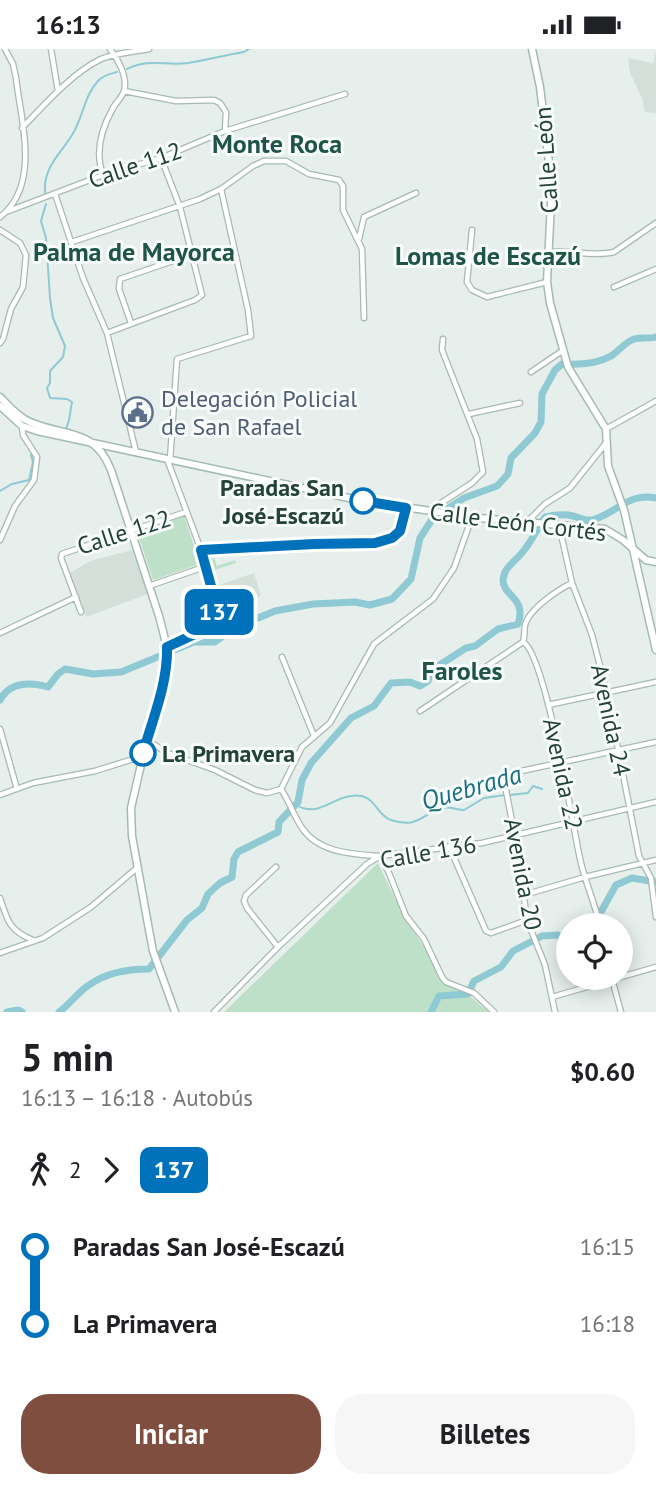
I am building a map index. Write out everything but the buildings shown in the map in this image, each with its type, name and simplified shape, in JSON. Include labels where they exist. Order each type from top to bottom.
[{"type":"main road","name":"Calle León","points":[[532,49],[540,87],[549,163],[551,203],[547,282],[566,364],[606,429]]},
{"type":"main road","name":"Calle León Cortés","points":[[0,401],[22,426],[85,443],[406,508],[604,529],[627,538],[646,560]]},
{"type":"main road","name":"Calle León Cortés","points":[[0,401],[26,420],[86,438],[93,443]]},
{"type":"main road","points":[[606,429],[608,466],[624,510],[627,538]]},
{"type":"main road","points":[[85,443],[104,455]]},
{"type":"main road","points":[[93,443],[104,455],[111,470],[167,649],[161,694],[142,756],[131,808],[132,837],[153,951],[175,1012]]},
{"type":"main road","points":[[111,470],[114,455],[124,450]]},
{"type":"main road","points":[[534,515],[539,523]]},
{"type":"main road","points":[[634,547],[653,624],[656,650]]},
{"type":"main road","points":[[637,566],[641,561],[656,562]]},
{"type":"street","points":[[0,217],[17,195],[26,172],[16,78],[13,64],[5,49]]},
{"type":"street","points":[[51,49],[58,91]]},
{"type":"street","points":[[103,175],[98,150],[112,109],[124,91],[123,76],[110,49]]},
{"type":"street","points":[[22,128],[58,91],[92,64],[114,55],[149,49]]},
{"type":"street","points":[[124,91],[176,101],[214,100],[220,103],[226,112],[225,131]]},
{"type":"street","name":"Calle 112","points":[[6,212],[103,175],[161,158],[225,131],[345,94]]},
{"type":"street","points":[[107,333],[199,298],[202,290],[180,207],[161,158]]},
{"type":"street","points":[[72,242],[180,207],[222,189],[253,166],[281,160],[309,174],[339,180],[343,186],[343,210],[346,220],[362,249],[365,318]]},
{"type":"street","points":[[167,649],[221,622],[207,566],[168,459],[177,359],[251,336],[222,189]]},
{"type":"street","points":[[359,240],[364,217],[416,193]]},
{"type":"street","points":[[55,194],[83,278],[107,333],[136,453]]},
{"type":"street","points":[[17,195],[20,204],[25,206]]},
{"type":"street","points":[[550,252],[607,254],[656,223]]},
{"type":"street","points":[[0,230],[20,243],[26,255],[23,287],[10,309],[0,343]]},
{"type":"street","points":[[472,230],[468,286],[487,296],[547,282]]},
{"type":"street","points":[[428,253],[469,256]]},
{"type":"street","points":[[131,323],[118,283],[125,277],[192,254]]},
{"type":"street","points":[[614,287],[656,269]]},
{"type":"street","points":[[431,511],[472,483],[482,472],[477,439],[442,350],[443,339]]},
{"type":"street","points":[[531,372],[562,351]]},
{"type":"street","points":[[606,429],[656,401]]},
{"type":"street","points":[[469,414],[520,403]]},
{"type":"street","points":[[0,540],[15,506],[34,480],[37,457],[23,435],[22,426]]},
{"type":"street","points":[[526,522],[545,504],[570,488],[606,443]]},
{"type":"street","points":[[201,550],[375,543],[392,538],[400,531],[406,508]]},
{"type":"street","name":"Calle 122","points":[[76,597],[61,558],[62,554],[186,512]]},
{"type":"street","points":[[147,739],[165,752],[215,770],[255,790],[267,793],[281,789],[302,747],[330,723],[374,644],[433,599],[454,568],[472,517]]},
{"type":"street","name":"Avenida 24","points":[[559,525],[572,583],[592,635],[607,694],[639,856],[651,878],[656,917]]},
{"type":"street","points":[[149,586],[207,566]]},
{"type":"street","points":[[420,711],[523,642],[529,617],[560,588],[572,583]]},
{"type":"street","points":[[0,633],[76,597],[81,612]]},
{"type":"street","name":"Avenida 22","points":[[523,642],[529,646],[535,658],[548,705],[585,877],[597,913]]},
{"type":"street","points":[[282,657],[314,736]]},
{"type":"street","points":[[548,705],[656,683]]},
{"type":"street","points":[[0,729],[17,789]]},
{"type":"street","points":[[561,763],[656,742]]},
{"type":"street","points":[[0,795],[33,783],[95,771],[142,756]]},
{"type":"street","name":"Avenida 20","points":[[555,1012],[539,946],[527,920],[515,834],[503,775],[561,763]]},
{"type":"street","points":[[281,789],[302,829],[312,841],[333,850],[380,856],[406,916],[424,939],[442,977],[446,982],[474,993],[494,1012]]},
{"type":"street","name":"Calle 136","points":[[214,1012],[278,947],[367,864],[380,856],[482,843],[656,802]]},
{"type":"street","points":[[449,846],[486,931],[491,933],[527,920]]},
{"type":"street","points":[[363,855],[367,864]]},
{"type":"street","points":[[524,895],[656,860]]},
{"type":"street","points":[[0,953],[36,942],[91,907],[138,867]]},
{"type":"street","points":[[276,867],[246,895],[244,901],[278,947]]},
{"type":"street","points":[[0,898],[10,926],[15,932],[36,942]]},
{"type":"street","points":[[633,973],[656,967]]},
{"type":"street","points":[[552,997],[576,990]]},
{"type":"street","points":[[618,990],[621,1012]]},
{"type":"shaded area","points":[[656,52],[656,113],[645,112],[642,98],[630,73],[628,58],[653,63]]},
{"type":"shaded area","points":[[132,550],[148,594],[86,617],[70,573],[90,561]]},
{"type":"shaded area","points":[[254,573],[261,596],[222,608],[216,586]]},
{"type":"green space","points":[[184,516],[200,564],[153,580],[137,532]]},
{"type":"green space","points":[[233,551],[214,557],[217,566],[235,560],[236,563],[211,571],[205,552]]},
{"type":"green space","points":[[216,605],[220,622],[193,633],[187,615]]},
{"type":"green space","points":[[378,863],[403,915],[443,983],[471,997],[489,1012],[224,1012]]},
{"type":"waterway","points":[[127,69],[150,63],[188,63],[249,49]]},
{"type":"waterway","points":[[45,193],[50,168],[76,128],[93,87],[102,77],[117,72]]},
{"type":"waterway","points":[[46,204],[41,221],[46,238],[50,298],[53,318],[65,346],[63,357],[50,371],[47,388],[50,398],[72,402],[66,429]]},
{"type":"waterway","points":[[0,700],[9,690],[21,685],[48,687],[65,669],[93,674],[121,672],[194,642],[215,642],[236,627],[275,611],[313,604],[355,602],[370,605],[392,599],[411,579],[420,538],[433,518],[464,498],[497,486],[508,474],[511,458],[535,433],[541,422],[542,394],[555,370],[562,364],[600,361],[634,339],[656,337]]},
{"type":"waterway","points":[[0,491],[12,484],[29,480],[33,462],[31,455]]},
{"type":"waterway","points":[[59,1012],[85,988],[103,977],[149,969],[187,920],[202,908],[208,894],[232,877],[234,859],[238,852],[278,832],[279,822],[298,802],[302,780],[311,763],[351,718],[374,706],[391,683],[410,682],[420,686],[428,681],[431,671],[466,648],[475,646],[498,629],[518,624],[519,608],[504,586],[504,576],[545,517],[567,515],[592,520],[631,500],[656,498]]},
{"type":"waterway","name":"Quebrada","points":[[510,795],[528,793],[533,786],[542,789]]},
{"type":"waterway","name":"Quebrada","points":[[295,804],[303,808],[317,809],[351,796],[366,797],[386,817],[408,823],[442,808],[464,810],[484,798],[505,795]]},
{"type":"waterway","points":[[600,913],[616,885],[632,878],[656,882]]},
{"type":"waterway","points":[[431,1012],[439,996],[468,994],[474,981],[501,967],[513,951],[542,936],[556,935]]},
{"type":"waterway","points":[[7,1012],[22,1012]]},
{"type":"bus line","name":"137","points":[[143,753],[162,690],[167,647],[221,622],[201,550],[375,543],[392,538],[400,531],[406,508],[363,501]]},
{"type":"place","name":"Delegación Policial de San Rafael","points":[[138,412]]},
{"type":"place","name":"Paradas San José-Escazú","points":[[363,501]]},
{"type":"place","name":"La Primavera","points":[[143,753]]},
{"type":"district","name":"Monte Roca","points":[[277,143]]},
{"type":"district","name":"Palma de Mayorca","points":[[134,251]]},
{"type":"district","name":"Lomas de Escazú","points":[[488,255]]},
{"type":"district","name":"Faroles","points":[[462,670]]}]
